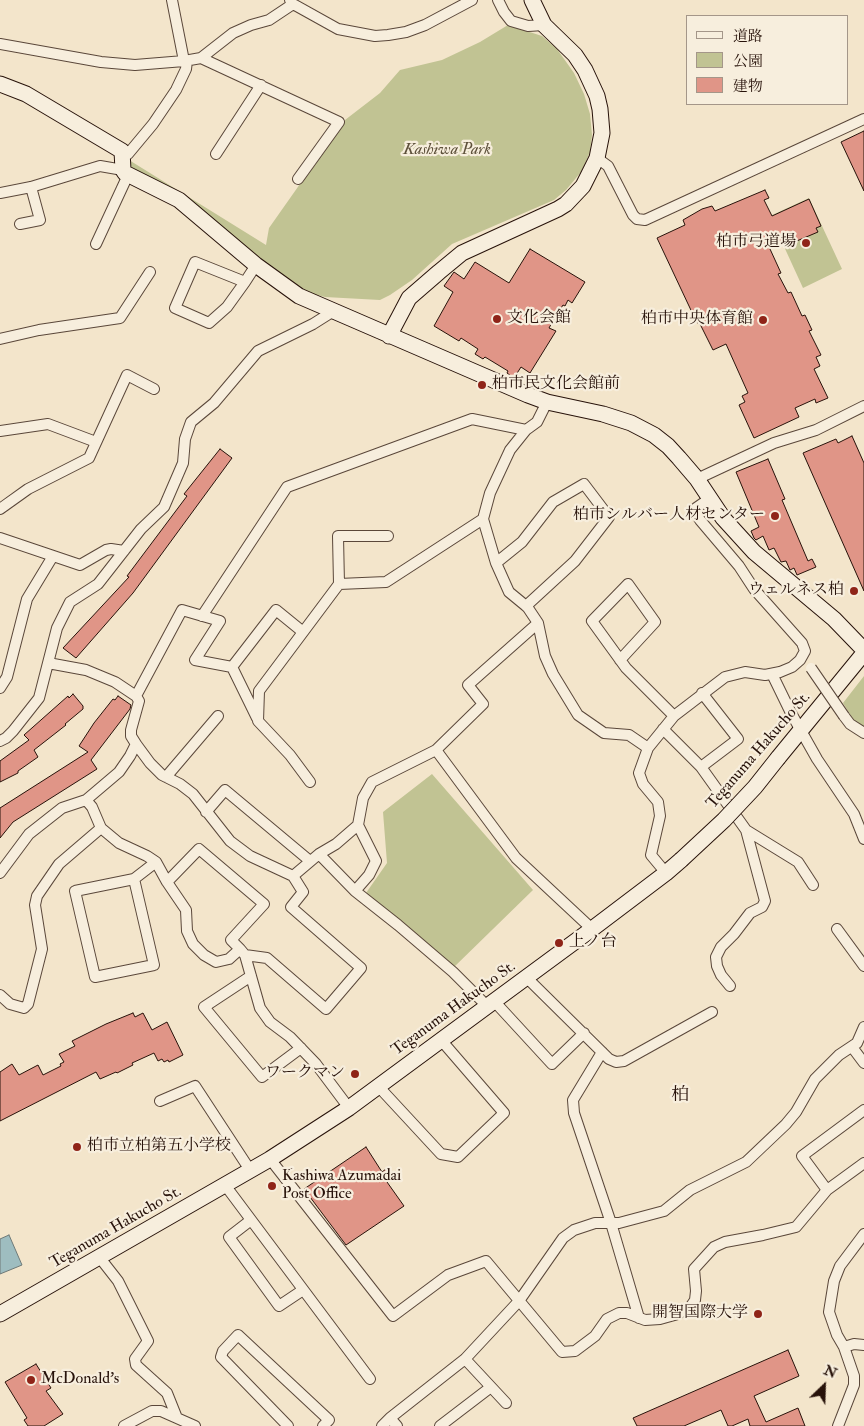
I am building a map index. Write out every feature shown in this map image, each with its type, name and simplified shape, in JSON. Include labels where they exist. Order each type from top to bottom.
[{"type":"street","points":[[0,84],[26,94],[128,154],[153,124],[176,90],[186,69],[186,61],[172,0]]},
{"type":"street","points":[[0,44],[100,62],[135,65],[186,61],[201,58],[233,33],[269,20],[291,2],[338,29],[375,36],[406,32],[425,25],[472,0]]},
{"type":"street","points":[[498,0],[511,21],[528,26],[544,25]]},
{"type":"street","points":[[388,336],[409,298],[439,272],[462,253],[558,210],[574,197],[583,186],[597,158],[602,133],[597,96],[585,70],[575,55],[544,25],[532,0]]},
{"type":"street","points":[[201,58],[339,122],[298,179]]},
{"type":"street","points":[[216,154],[261,85]]},
{"type":"street","points":[[597,158],[608,166],[633,215],[637,219],[645,220],[864,119]]},
{"type":"street","points":[[96,244],[126,172],[122,151]]},
{"type":"street","points":[[0,193],[31,187],[100,166],[126,172],[178,200],[291,292],[332,312],[500,384],[547,402],[604,414],[644,429],[668,446],[697,479],[709,499],[733,530],[754,552],[834,619],[864,651]]},
{"type":"street","points":[[20,224],[40,220],[31,187]]},
{"type":"street","points":[[245,282],[195,262],[175,308],[209,323],[227,306],[245,282],[256,265]]},
{"type":"street","points":[[0,339],[39,330],[120,318],[150,272]]},
{"type":"street","points":[[0,741],[13,731],[39,698],[57,628],[70,602],[98,584],[141,529],[164,507],[183,463],[185,439],[191,422],[214,403],[258,351],[313,324],[332,312]]},
{"type":"street","points":[[0,508],[28,489],[90,458],[127,376],[154,389]]},
{"type":"street","points":[[547,402],[537,422],[526,430],[510,450],[490,493],[483,519],[496,563],[509,592],[526,606],[538,623],[545,656],[550,668],[578,716],[604,733],[629,735],[648,748]]},
{"type":"street","points":[[697,479],[774,443],[816,430],[864,406]]},
{"type":"street","points":[[202,616],[287,487],[472,419],[526,430]]},
{"type":"street","points":[[0,431],[48,424],[96,442]]},
{"type":"street","points":[[496,563],[522,542],[553,502],[584,484],[609,517],[575,561],[526,606]]},
{"type":"street","points":[[709,499],[696,508],[696,514],[739,566],[754,589],[802,644],[811,668],[844,716],[850,724],[864,734]]},
{"type":"street","points":[[339,584],[386,582],[483,519]]},
{"type":"street","points":[[258,721],[259,691],[339,584],[338,536],[388,536]]},
{"type":"street","points":[[0,538],[80,566],[106,550],[124,551]]},
{"type":"street","points":[[0,688],[7,677],[27,599],[53,556]]},
{"type":"street","points":[[620,660],[655,622],[628,584],[592,621],[620,660],[626,668],[674,716]]},
{"type":"street","points":[[136,696],[182,610],[220,621],[195,660],[232,666]]},
{"type":"street","points":[[232,666],[276,610],[303,632]]},
{"type":"street","points":[[355,891],[369,875],[376,861],[358,825],[363,798],[372,782],[436,750],[483,704],[468,685],[538,623]]},
{"type":"street","name":"Teganuma Hakucho St.","points":[[0,1314],[270,1159],[349,1108],[666,873],[724,820],[755,787],[864,651]]},
{"type":"street","points":[[666,873],[651,855],[660,816],[658,802],[643,784],[639,773],[648,748],[674,716],[725,677],[745,672],[772,674],[792,668],[805,652]]},
{"type":"street","points":[[48,663],[86,670],[115,682],[136,696],[139,702],[131,730],[132,736],[150,763],[162,775],[180,784],[193,794],[230,841],[250,856],[293,876],[302,892],[290,907],[362,968],[326,1009],[267,958],[243,952],[229,959],[216,962],[204,955],[193,944],[187,931],[186,910],[156,862],[119,843],[101,828],[95,812],[86,800]]},
{"type":"street","points":[[232,666],[258,721],[290,755],[310,782]]},
{"type":"street","points":[[772,674],[817,760],[854,814],[864,839]]},
{"type":"street","points":[[701,767],[738,739],[702,693]]},
{"type":"street","points":[[166,777],[218,716]]},
{"type":"street","points":[[663,729],[701,767],[746,830],[765,901],[762,906],[750,913],[721,947],[716,957],[721,975],[730,986]]},
{"type":"street","points":[[0,873],[29,834],[62,808],[86,800],[118,772],[136,744]]},
{"type":"street","points":[[436,750],[516,858],[592,929]]},
{"type":"street","points":[[206,812],[225,790],[310,861]]},
{"type":"street","points":[[293,876],[358,825]]},
{"type":"street","points":[[0,995],[10,1004],[24,1008],[28,1004],[42,949],[35,905],[38,896],[59,864],[101,828]]},
{"type":"street","points":[[746,830],[798,862],[812,884]]},
{"type":"street","points":[[167,882],[200,849],[264,904],[231,940],[243,952],[260,1008],[270,1022],[316,1064],[349,1108]]},
{"type":"street","points":[[319,854],[355,891],[490,1003],[552,1064],[584,1033]]},
{"type":"street","points":[[134,879],[154,965],[94,977],[75,891],[134,879],[156,862]]},
{"type":"street","points":[[837,929],[864,966]]},
{"type":"street","points":[[251,976],[204,1007],[262,1077],[300,1048]]},
{"type":"street","points":[[526,977],[608,1059],[616,1062],[624,1061],[712,1012]]},
{"type":"street","points":[[382,1426],[394,1422],[465,1359],[519,1302],[563,1238],[574,1230],[595,1223],[619,1223],[664,1211],[690,1190],[746,1162],[796,1112],[815,1079],[839,1055],[857,1043],[864,1027]]},
{"type":"street","points":[[378,1086],[442,1154],[458,1157],[504,1113],[441,1040]]},
{"type":"street","points":[[852,1047],[864,1063]]},
{"type":"street","points":[[602,1052],[573,1100],[574,1113],[611,1222],[639,1318]]},
{"type":"street","points":[[160,1101],[195,1086],[250,1170]]},
{"type":"street","points":[[827,1190],[802,1156],[864,1110]]},
{"type":"street","points":[[270,1159],[393,1316],[448,1275],[486,1261],[562,1352],[574,1351],[595,1336],[607,1319],[619,1313],[627,1313],[644,1320],[660,1319],[678,1314],[691,1306],[695,1300],[696,1291],[694,1269],[714,1247],[725,1242],[796,1227],[827,1190],[864,1162]]},
{"type":"street","points":[[225,1185],[370,1379]]},
{"type":"street","points":[[251,1220],[229,1237],[279,1306],[303,1290]]},
{"type":"street","points":[[838,1426],[854,1385],[854,1376],[829,1312],[834,1281],[840,1266],[864,1234]]},
{"type":"street","points":[[100,1258],[118,1281],[148,1341],[135,1359],[136,1365],[167,1393],[176,1418]]},
{"type":"street","points":[[288,1426],[221,1357],[238,1335],[329,1420],[323,1426]]},
{"type":"street","points":[[844,1347],[854,1344],[864,1345]]},
{"type":"street","points":[[465,1359],[506,1403]]},
{"type":"street","points":[[440,1426],[491,1387]]},
{"type":"street","points":[[124,1426],[152,1411],[162,1411],[195,1426]]},
{"type":"green space","name":"Kashiwa Park","points":[[508,25],[542,36],[557,49],[574,73],[584,94],[590,114],[592,135],[590,152],[581,172],[566,190],[554,200],[452,244],[412,280],[380,300],[325,297],[306,292],[284,279],[130,168],[129,160],[266,245],[269,228],[345,120],[380,93],[400,70],[442,60],[480,42]]},
{"type":"green space","name":"柏市弓道場","points":[[809,198],[842,269],[803,288],[770,216]]},
{"type":"green space","points":[[864,676],[864,730],[856,724],[843,703]]},
{"type":"green space","points":[[432,774],[533,890],[452,969],[366,893],[387,863],[383,812]]},
{"type":"water","points":[[9,1235],[22,1265],[0,1274],[0,1239]]},
{"type":"building","points":[[864,131],[864,191],[841,142]]},
{"type":"building","name":"柏市中央体育館","points":[[765,190],[769,198],[764,200],[772,216],[809,199],[821,226],[816,228],[818,232],[792,243],[790,240],[770,249],[781,273],[778,274],[788,293],[791,292],[802,316],[805,315],[812,330],[809,331],[821,355],[816,357],[820,366],[814,369],[828,398],[816,403],[815,399],[795,408],[799,417],[754,438],[739,405],[745,402],[742,396],[748,393],[726,344],[713,350],[699,322],[697,323],[657,238],[685,225],[683,220],[702,209],[712,206],[715,211]]},
{"type":"building","points":[[530,249],[585,282],[572,303],[568,300],[554,319],[549,328],[556,331],[530,373],[521,367],[514,378],[507,373],[508,371],[485,357],[483,359],[475,354],[478,349],[461,338],[459,341],[434,326],[453,292],[444,286],[454,272],[464,279],[475,262],[509,283]]},
{"type":"building","points":[[852,436],[864,463],[864,591],[803,453],[836,439],[838,443]]},
{"type":"building","points":[[220,449],[232,458],[133,593],[76,658],[63,648],[129,577],[127,576],[187,496],[184,494]]},
{"type":"building","name":"柏市シルバー人材センター","points":[[768,459],[785,499],[782,500],[808,561],[812,559],[816,567],[797,575],[794,568],[790,570],[786,561],[781,562],[774,548],[769,550],[763,536],[756,540],[754,538],[751,531],[759,527],[736,472]]},
{"type":"building","points":[[73,694],[83,706],[83,709],[34,750],[38,757],[18,771],[18,773],[0,782],[0,761],[29,740],[24,735],[68,696],[69,698]]},
{"type":"building","points":[[118,696],[131,705],[130,709],[91,760],[97,769],[13,822],[0,838],[0,808],[88,752],[79,746],[94,723],[113,699],[115,700]]},
{"type":"building","points":[[133,1013],[135,1017],[143,1013],[152,1030],[167,1022],[183,1055],[169,1062],[168,1060],[164,1062],[162,1059],[158,1061],[154,1053],[132,1063],[133,1065],[117,1073],[100,1079],[96,1072],[0,1121],[0,1072],[12,1064],[19,1075],[38,1065],[43,1075],[61,1066],[60,1064],[64,1062],[59,1054],[75,1046],[72,1041]]},
{"type":"building","points":[[366,1147],[382,1172],[386,1169],[393,1178],[387,1182],[404,1206],[346,1245],[304,1189]]},
{"type":"building","points":[[788,1350],[799,1376],[754,1396],[766,1422],[798,1408],[805,1426],[750,1426],[748,1419],[728,1426],[721,1410],[684,1426],[637,1426],[633,1418]]},
{"type":"building","points":[[36,1364],[51,1388],[46,1391],[63,1414],[44,1426],[28,1426],[24,1420],[27,1418],[5,1382]]},
{"type":"place","name":"柏市弓道場","points":[[806,243]]},
{"type":"place","name":"文化会館","points":[[497,319]]},
{"type":"place","name":"柏市中央体育館","points":[[763,320]]},
{"type":"place","name":"柏市民文化会館前","points":[[482,385]]},
{"type":"place","name":"柏市シルバー人材センター","points":[[775,516]]},
{"type":"place","name":"ウェルネス柏","points":[[854,591]]},
{"type":"place","name":"上ノ台","points":[[559,943]]},
{"type":"place","name":"ワークマン","points":[[355,1074]]},
{"type":"place","name":"柏市立柏第五小学校","points":[[77,1147]]},
{"type":"place","name":"Kashiwa Azumadai Post Office","points":[[272,1186]]},
{"type":"place","name":"開智国際大学","points":[[758,1314]]},
{"type":"place","name":"McDonald's","points":[[31,1380]]},
{"type":"district","name":"柏","points":[[680,1096]]}]
